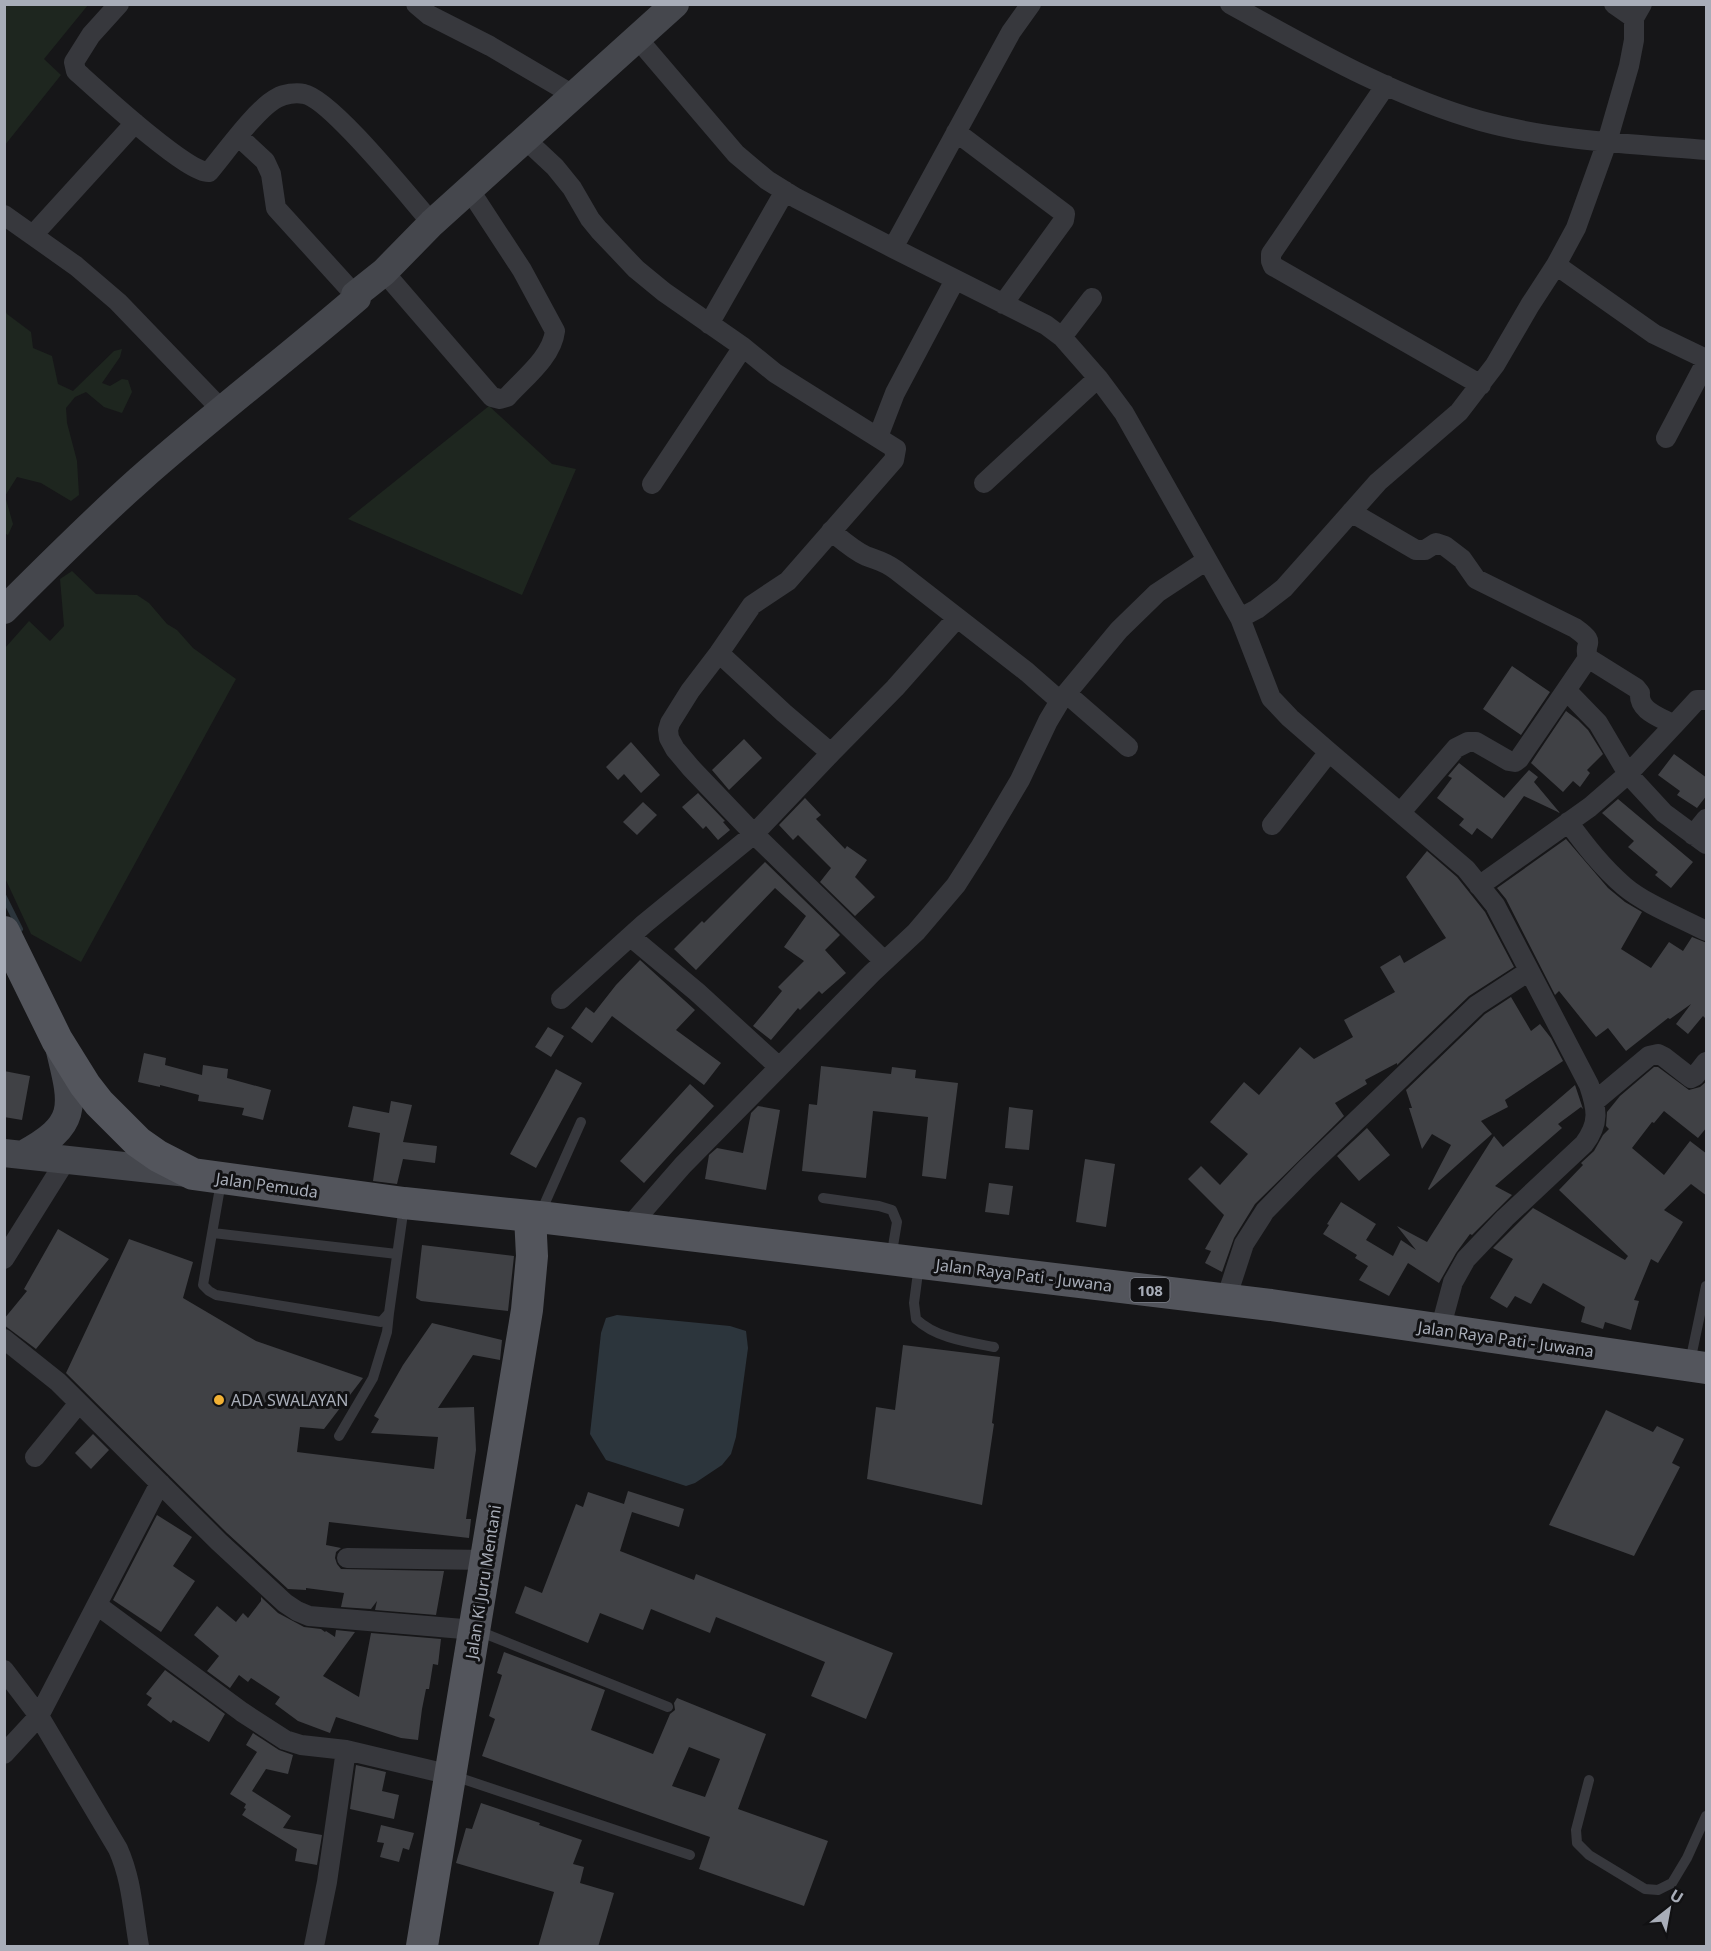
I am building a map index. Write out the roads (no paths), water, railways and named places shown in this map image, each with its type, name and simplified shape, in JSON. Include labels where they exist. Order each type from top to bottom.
[{"type":"main road","points":[[4,932],[57,1040],[85,1085],[114,1120],[138,1142],[158,1156],[207,1176]]},
{"type":"main road","name":"Jalan Pemuda","points":[[207,1176],[404,1203],[591,1224]]},
{"type":"main road","name":"Jalan Ki Juru Mentani","points":[[422,1947],[527,1310],[534,1216]]},
{"type":"main road","name":"Jalan Raya Pati - Juwana","points":[[591,1224],[1226,1299],[1698,1366]]},
{"type":"street","points":[[119,4],[92,35],[74,62],[76,71],[135,123],[180,158],[205,173],[210,172],[263,108],[277,98],[292,93],[304,94],[333,113],[357,137],[432,223]]},
{"type":"street","points":[[416,4],[429,15],[490,46],[575,96]]},
{"type":"street","points":[[355,295],[384,272],[432,223],[675,4]]},
{"type":"street","points":[[893,249],[1011,32],[1031,4]]},
{"type":"street","points":[[1230,4],[1386,85],[1480,121],[1607,142],[1707,150]]},
{"type":"street","points":[[1240,618],[1257,609],[1284,588],[1378,482],[1459,412],[1481,386],[1556,266],[1576,228],[1607,142],[1629,66],[1638,11],[1614,4]]},
{"type":"street","points":[[637,39],[736,154],[759,174],[785,191],[893,249],[1046,325],[1062,337],[1098,378],[1129,422],[1240,618],[1271,698],[1290,718],[1467,869],[1495,905],[1589,1085],[1594,1102],[1595,1125],[1592,1134],[1584,1144],[1505,1218],[1466,1259],[1453,1282],[1440,1330]]},
{"type":"street","points":[[1386,85],[1272,254],[1270,261],[1273,266],[1481,386]]},
{"type":"street","points":[[33,235],[135,123]]},
{"type":"street","points":[[956,132],[1066,215],[1003,304]]},
{"type":"street","points":[[4,610],[138,481],[221,409],[357,298],[276,208],[271,174],[265,161],[239,137]]},
{"type":"street","points":[[525,139],[555,167],[572,188],[590,219],[636,269],[775,373],[896,449],[894,460],[788,581],[752,605],[690,691],[670,723],[669,738],[675,749],[754,834],[884,961]]},
{"type":"street","points":[[384,272],[492,397],[500,399],[507,397],[549,351],[554,342],[555,331],[522,270],[469,189]]},
{"type":"street","points":[[708,324],[785,191]]},
{"type":"street","points":[[4,214],[76,266],[118,302],[221,409]]},
{"type":"street","points":[[1556,266],[1654,334],[1707,361],[1666,438]]},
{"type":"street","points":[[878,437],[895,393],[956,279]]},
{"type":"street","points":[[1062,337],[1092,298]]},
{"type":"street","points":[[652,484],[743,347]]},
{"type":"street","points":[[984,483],[1098,378]]},
{"type":"street","points":[[1351,512],[1416,550],[1425,550],[1436,543],[1445,546],[1462,559],[1476,579],[1575,628],[1586,636],[1589,643],[1586,653],[1588,658],[1636,688],[1640,693],[1639,701],[1643,708],[1674,725]]},
{"type":"street","points":[[831,531],[867,557],[883,561],[1128,747]]},
{"type":"street","points":[[628,1228],[683,1165],[884,961],[916,932],[956,885],[1020,780],[1064,697],[1126,623],[1157,593],[1207,560]]},
{"type":"street","points":[[561,999],[644,924],[754,834],[895,688],[957,618]]},
{"type":"street","points":[[719,653],[831,753]]},
{"type":"street","points":[[1401,812],[1456,748],[1465,743],[1476,742],[1509,761],[1515,762],[1519,759],[1588,658]]},
{"type":"street","points":[[1566,690],[1598,723],[1628,774],[1665,813],[1700,839],[1707,819]]},
{"type":"street","points":[[1479,886],[1590,807],[1628,774],[1697,700],[1707,700]]},
{"type":"street","points":[[1272,825],[1329,752]]},
{"type":"street","points":[[1568,822],[1597,859],[1624,886],[1638,896],[1707,932]]},
{"type":"street","points":[[631,937],[697,992],[779,1067]]},
{"type":"street","points":[[1226,1299],[1244,1244],[1265,1211],[1477,1005],[1529,971]]},
{"type":"street","points":[[13,1154],[43,1144],[54,1135],[69,1107],[69,1088],[57,1040]]},
{"type":"street","points":[[1594,1102],[1649,1056],[1658,1054],[1664,1057],[1691,1078],[1707,1062]]},
{"type":"street","name":"Jalan Pemuda","points":[[13,1154],[207,1176]]},
{"type":"street","points":[[4,1259],[66,1160]]},
{"type":"street","points":[[4,1339],[58,1382],[227,1550],[285,1603],[297,1611],[309,1616],[475,1630]]},
{"type":"street","points":[[35,1458],[79,1403]]},
{"type":"street","points":[[4,1754],[39,1716],[160,1483]]},
{"type":"street","points":[[347,1558],[486,1560]]},
{"type":"street","points":[[97,1605],[242,1712],[285,1740],[301,1745],[346,1750],[451,1775]]},
{"type":"street","points":[[4,1670],[39,1716],[118,1849],[126,1867],[132,1892],[139,1947]]},
{"type":"street","points":[[314,1947],[327,1882],[346,1750]]},
{"type":"lane","points":[[534,1216],[580,1122]]},
{"type":"lane","points":[[207,1176],[213,1233],[203,1284],[209,1291],[216,1295],[381,1322],[389,1313]]},
{"type":"lane","points":[[824,1198],[892,1210],[906,1260],[916,1319],[925,1328],[994,1347]]},
{"type":"lane","points":[[339,1436],[373,1378],[387,1332],[404,1203]]},
{"type":"lane","points":[[213,1233],[397,1254]]},
{"type":"lane","points":[[1698,1366],[1707,1286]]},
{"type":"lane","points":[[475,1630],[668,1707]]},
{"type":"lane","points":[[451,1775],[690,1855]]},
{"type":"lane","points":[[1589,1780],[1576,1830],[1577,1842],[1589,1855],[1645,1889],[1658,1890],[1672,1883],[1707,1816]]},
{"type":"waterway","points":[[4,897],[20,929]]},
{"type":"place","name":"ADA SWALAYAN","points":[[219,1400]]}]
